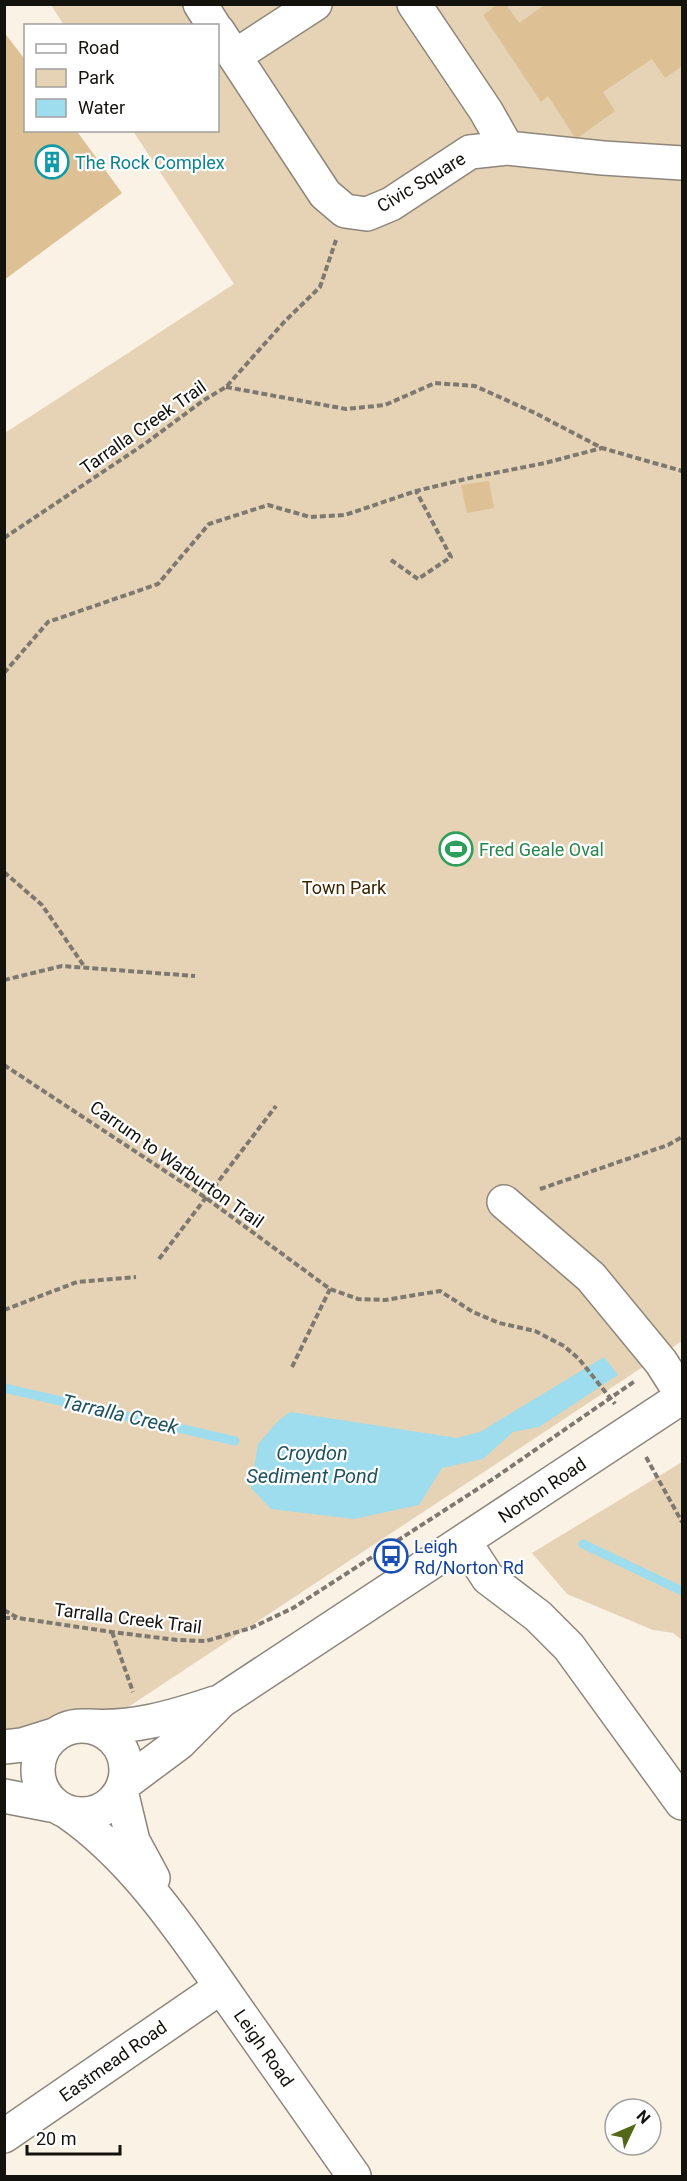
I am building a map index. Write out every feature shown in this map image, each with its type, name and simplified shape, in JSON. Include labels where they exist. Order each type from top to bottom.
[{"type":"street","points":[[200,4],[213,24]]},
{"type":"street","points":[[315,4],[226,43],[325,194],[345,211]]},
{"type":"street","points":[[423,8],[507,148]]},
{"type":"street","name":"Civic Square","points":[[345,211],[367,214],[390,204],[470,152],[507,148],[682,163]]},
{"type":"street","points":[[504,1202],[591,1277],[661,1362],[682,1396]]},
{"type":"street","name":"Norton Road","points":[[122,1787],[179,1743],[221,1701],[682,1396]]},
{"type":"street","points":[[464,1541],[488,1578],[538,1616],[569,1647],[682,1803]]},
{"type":"street","name":"Norton Road","points":[[88,1726],[113,1728],[144,1724],[221,1701]]},
{"type":"street","points":[[4,1747],[54,1735],[64,1729],[88,1726],[103,1731],[115,1741],[123,1754],[126,1769],[122,1787],[114,1801],[92,1813],[80,1814],[4,1796]]},
{"type":"street","points":[[54,1735],[45,1745],[39,1757],[37,1771],[46,1796],[61,1809]]},
{"type":"street","name":"Leigh Road","points":[[122,1787],[133,1841],[174,1920]]},
{"type":"street","name":"Leigh Road","points":[[61,1809],[87,1826],[118,1856],[174,1920],[354,2176]]},
{"type":"street","name":"Eastmead Road","points":[[4,2136],[221,1986]]},
{"type":"path","points":[[226,387],[285,321],[320,287],[329,266],[345,211]]},
{"type":"path","name":"Tarralla Creek Trail","points":[[4,538],[226,387],[346,409],[385,405],[435,383],[476,386],[535,413],[602,448],[682,471]]},
{"type":"path","points":[[4,674],[48,622],[158,584],[209,524],[268,505],[310,517],[345,515],[416,491],[602,448]]},
{"type":"path","points":[[391,560],[418,579],[451,557],[416,491]]},
{"type":"path","points":[[4,872],[42,904],[85,966]]},
{"type":"path","points":[[4,980],[62,966],[195,976]]},
{"type":"path","name":"Carrum to Warburton Trail","points":[[4,1065],[206,1198],[330,1289],[358,1299],[386,1300],[440,1291],[473,1312],[499,1323],[535,1331],[564,1346],[579,1359],[610,1397],[632,1430],[682,1522]]},
{"type":"path","points":[[159,1259],[276,1106]]},
{"type":"path","points":[[504,1202],[668,1145],[682,1137]]},
{"type":"path","points":[[4,1310],[77,1282],[136,1277]]},
{"type":"path","points":[[292,1367],[330,1289]]},
{"type":"path","name":"Tarralla Creek Trail","points":[[4,1610],[18,1618],[177,1640],[206,1641],[251,1628],[293,1608],[493,1479],[661,1362]]},
{"type":"path","points":[[4,1618],[18,1618]]},
{"type":"green space","name":"Town Park","points":[[51,5],[682,5],[682,1341],[125,1709],[69,1711],[25,1729],[5,1731],[5,433],[234,284],[134,132],[219,132],[219,24],[63,24]]},
{"type":"green space","points":[[682,1462],[682,1640],[673,1633],[653,1630],[567,1594],[532,1553]]},
{"type":"water","name":"Croydon Sediment Pond","points":[[604,1357],[618,1375],[539,1427],[513,1432],[483,1459],[442,1468],[419,1505],[354,1519],[271,1509],[251,1488],[258,1444],[278,1421],[290,1412],[457,1438],[480,1432]]},
{"type":"building","points":[[498,4],[506,4],[519,23],[546,4],[682,4],[682,66],[665,78],[652,59],[603,92],[615,111],[576,139],[548,96],[541,102],[483,15]]},
{"type":"building","name":"The Rock Complex","points":[[4,32],[24,58],[24,132],[77,132],[122,193],[4,280]]},
{"type":"building","points":[[489,481],[494,508],[467,513],[461,485]]},
{"type":"waterway","name":"Tarralla Creek","points":[[4,1388],[235,1441]]},
{"type":"waterway","name":"Tarralla Creek","points":[[583,1544],[682,1591]]},
{"type":"place","name":"The Rock Complex","points":[[52,162]]},
{"type":"place","name":"Fred Geale Oval","points":[[456,849]]},
{"type":"place","name":"Leigh Rd/Norton Rd","points":[[391,1556]]}]
